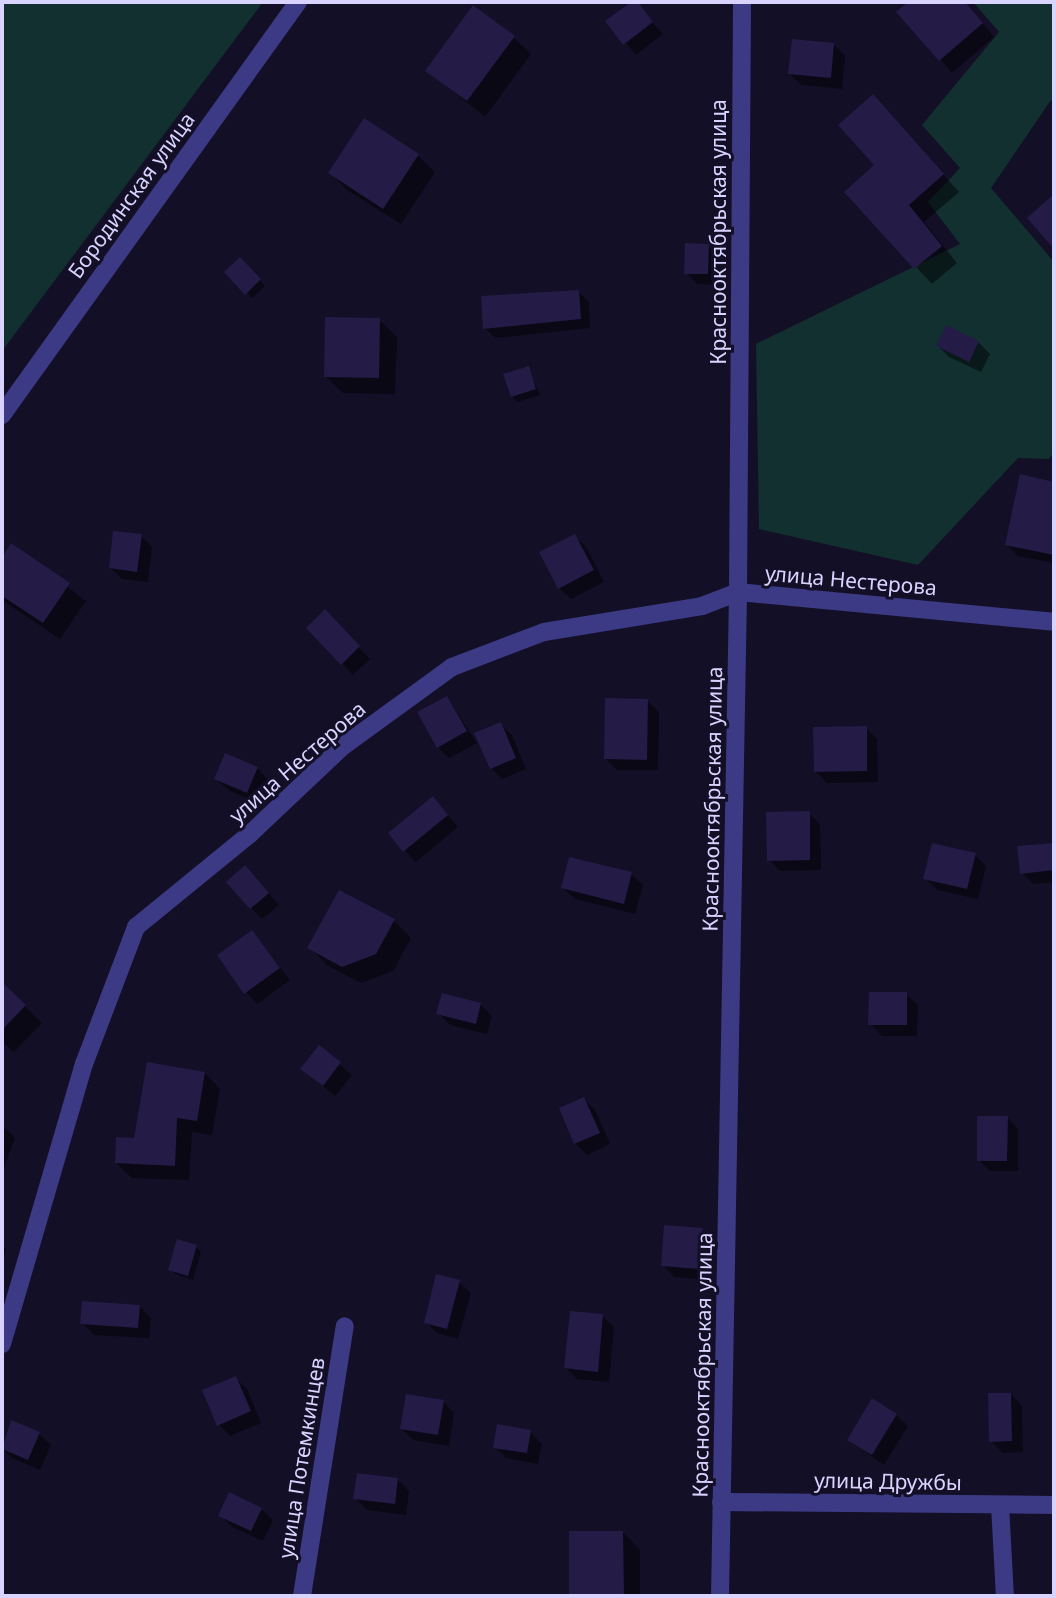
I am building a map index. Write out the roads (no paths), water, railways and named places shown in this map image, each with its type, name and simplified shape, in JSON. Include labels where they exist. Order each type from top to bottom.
[{"type":"street","name":"Бородинская улица","points":[[2,415],[298,2]]},
{"type":"street","name":"Краснооктябрьская улица","points":[[720,1596],[738,592],[742,2]]},
{"type":"street","name":"улица Нестерова","points":[[2,1344],[84,1064],[136,927],[250,834],[342,747],[452,667],[544,632],[702,606],[738,592],[1054,622]]},
{"type":"street","name":"улица Потемкинцев","points":[[302,1596],[345,1326]]},
{"type":"street","name":"улица Дружбы","points":[[721,1502],[1054,1505]]},
{"type":"street","points":[[1000,1505],[1005,1596]]}]
